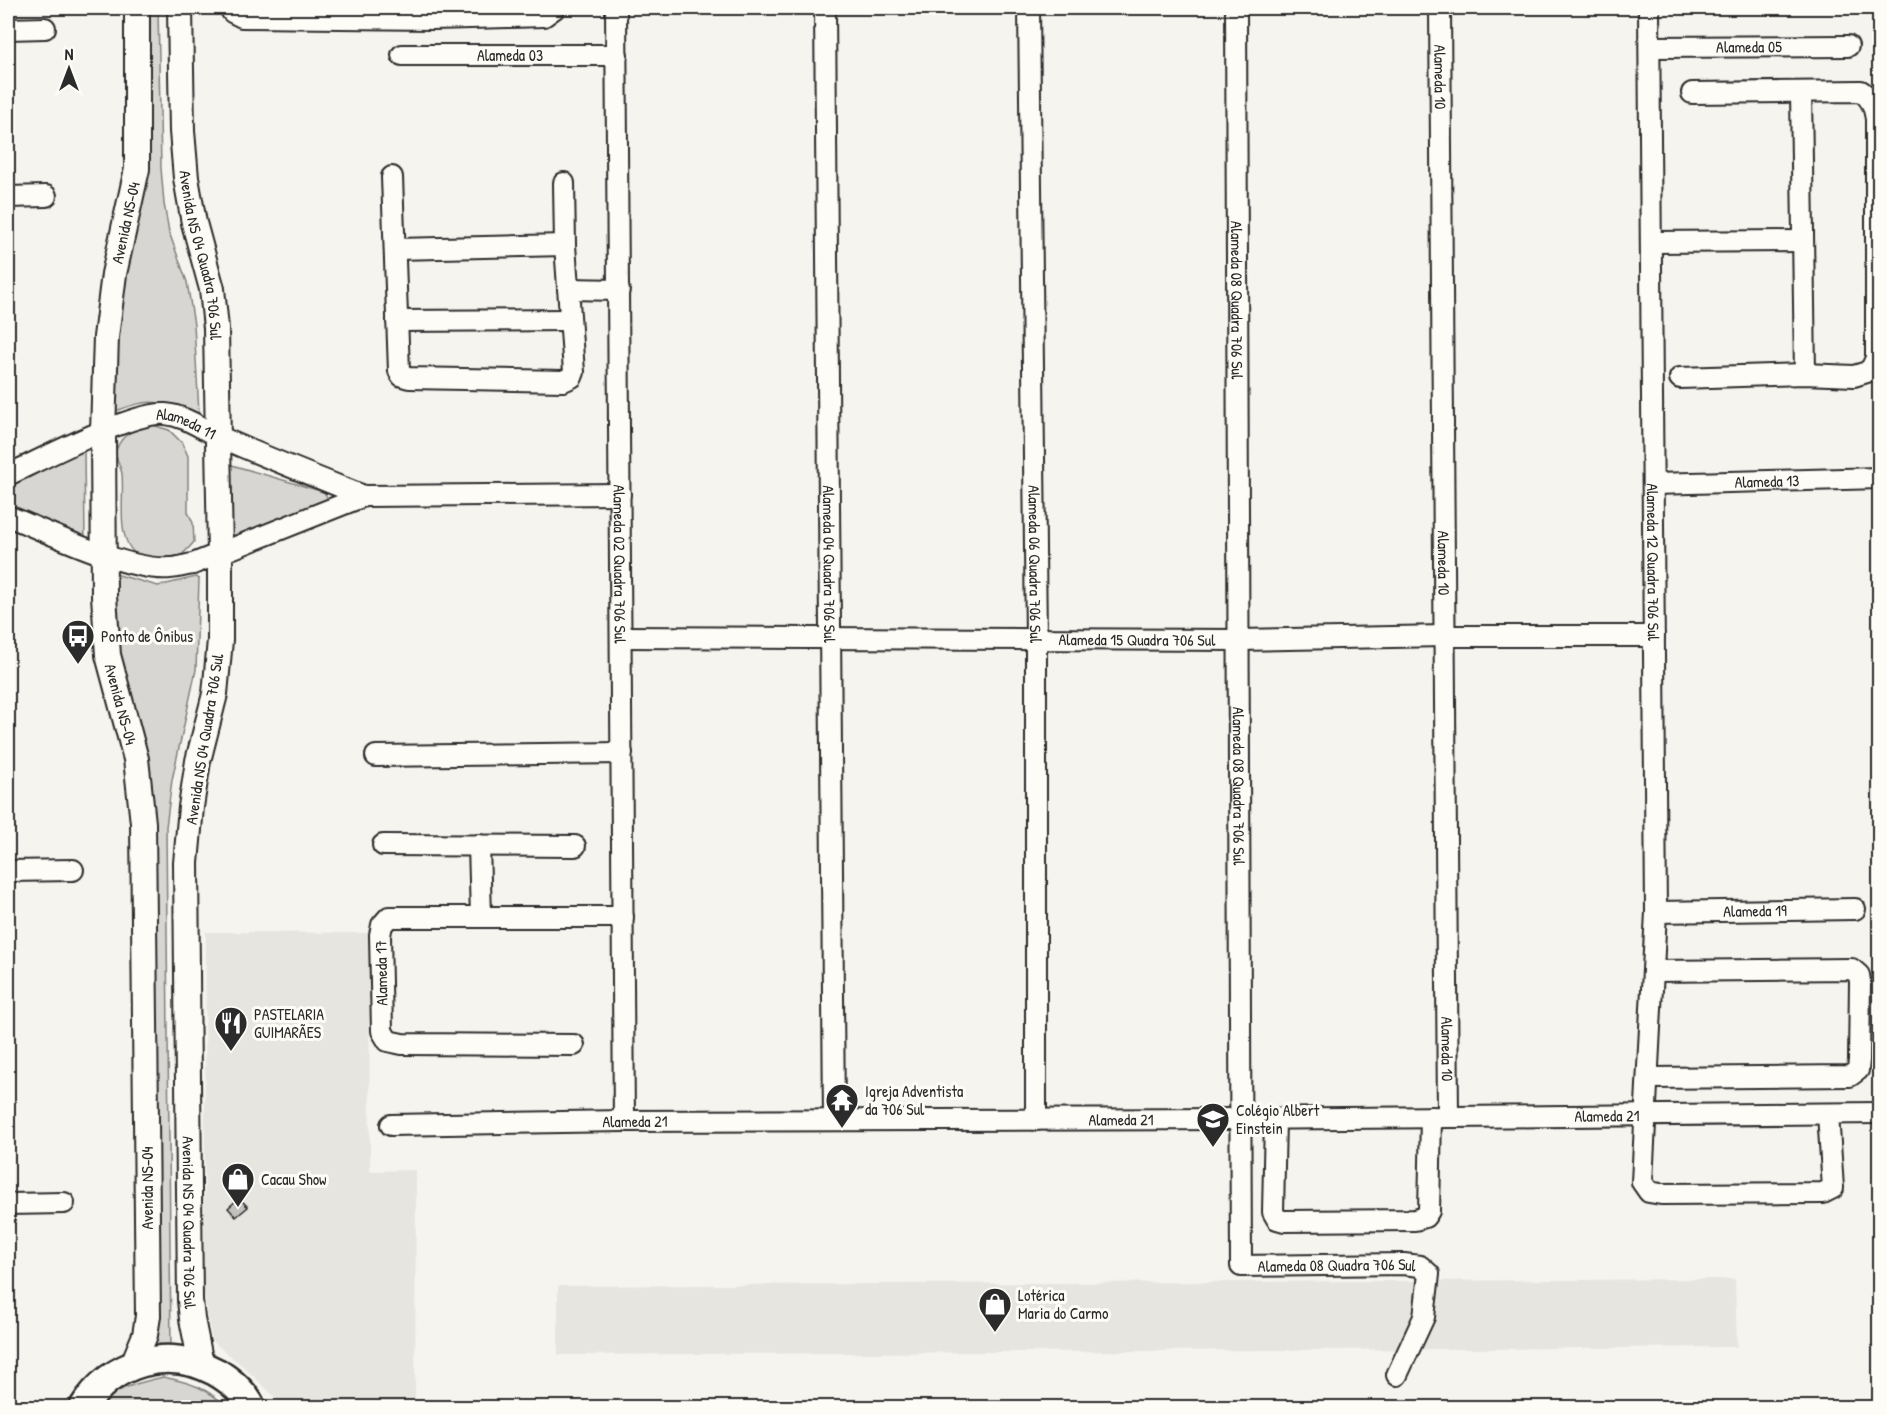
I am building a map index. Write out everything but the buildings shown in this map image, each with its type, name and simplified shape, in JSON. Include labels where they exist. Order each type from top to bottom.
[{"type":"main road","points":[[83,1407],[91,1395],[110,1377],[133,1364],[167,1358],[201,1364],[228,1379],[252,1407]]},
{"type":"street","name":"Avenida NS-04","points":[[133,1364],[145,1335],[148,1316],[143,823],[136,759],[108,655],[104,596],[103,432],[106,337],[114,274],[137,169],[137,8]]},
{"type":"street","name":"Avenida NS 04 Quadra 706 Sul","points":[[180,8],[182,131],[186,178],[194,223],[212,289],[216,328],[220,554],[220,640],[215,694],[194,784],[186,863],[190,1300],[201,1364]]},
{"type":"street","points":[[230,8],[232,12],[242,17],[433,13],[544,16],[555,8]]},
{"type":"street","name":"Alameda 02 Quadra 706 Sul","points":[[616,8],[624,1121]]},
{"type":"street","name":"Alameda 04 Quadra 706 Sul","points":[[825,8],[834,1120]]},
{"type":"street","name":"Alameda 06 Quadra 706 Sul","points":[[1029,8],[1036,638],[1036,1120]]},
{"type":"street","name":"Alameda 08 Quadra 706 Sul","points":[[1236,8],[1241,1266],[1404,1264],[1420,1266],[1429,1274],[1424,1317],[1397,1376]]},
{"type":"street","name":"Alameda 10","points":[[1275,1119],[1273,1212],[1277,1219],[1284,1221],[1415,1220],[1425,1217],[1429,1211],[1439,1117],[1444,636],[1440,8]]},
{"type":"street","name":"Alameda 12 Quadra 706 Sul","points":[[1649,8],[1656,912],[1642,1182],[1649,1192],[1661,1194],[1823,1193],[1833,1188],[1828,1114]]},
{"type":"street","points":[[8,29],[45,28]]},
{"type":"street","name":"Alameda 05","points":[[1650,47],[1848,46]]},
{"type":"street","name":"Alameda 03","points":[[402,56],[616,55]]},
{"type":"street","points":[[1680,378],[1805,374],[1854,376],[1867,372],[1876,358],[1876,119],[1873,103],[1861,91],[1692,93]]},
{"type":"street","points":[[1801,92],[1805,374]]},
{"type":"street","points":[[392,177],[399,371],[402,376],[409,378],[563,381],[572,377],[574,372],[565,245],[564,183]]},
{"type":"street","points":[[8,197],[46,196]]},
{"type":"street","points":[[1652,242],[1803,241]]},
{"type":"street","points":[[396,249],[565,245]]},
{"type":"street","points":[[568,289],[619,290]]},
{"type":"street","points":[[397,321],[569,320]]},
{"type":"street","name":"Alameda 11","points":[[8,474],[103,432],[146,416],[164,414],[187,420],[218,436],[364,496]]},
{"type":"street","name":"Alameda 13","points":[[1653,484],[1880,478]]},
{"type":"street","name":"Alameda 11","points":[[8,516],[104,554],[149,567],[169,568],[193,564],[364,496],[620,494]]},
{"type":"street","name":"Alameda 15 Quadra 706 Sul","points":[[621,637],[1239,640],[1444,636],[1654,636]]},
{"type":"street","points":[[376,756],[622,753]]},
{"type":"street","points":[[383,845],[574,846]]},
{"type":"street","points":[[479,845],[481,917]]},
{"type":"street","points":[[8,871],[73,870]]},
{"type":"street","name":"Alameda 19","points":[[1656,912],[1855,909]]},
{"type":"street","name":"Alameda 17","points":[[574,1045],[402,1044],[388,1041],[382,1031],[380,935],[382,925],[389,917],[623,917]]},
{"type":"street","points":[[1649,1078],[1850,1077],[1858,1070],[1859,1060],[1860,982],[1859,975],[1852,969],[1654,971]]},
{"type":"street","name":"Alameda 21","points":[[392,1125],[624,1121],[1647,1117],[1880,1113]]},
{"type":"street","points":[[8,1204],[64,1203]]},
{"type":"shaded area","points":[[143,8],[158,8],[161,168],[164,204],[169,232],[187,282],[194,325],[199,413],[194,414],[184,413],[153,402],[135,404],[113,412],[114,329]]},
{"type":"shaded area","points":[[149,424],[169,430],[182,443],[188,456],[188,512],[193,523],[194,542],[178,557],[162,562],[142,558],[132,551],[126,540],[122,515],[122,474],[116,454],[126,435]]},
{"type":"shaded area","points":[[82,448],[84,451],[85,542],[8,514],[8,478]]},
{"type":"shaded area","points":[[225,463],[324,492],[328,499],[324,507],[226,539]]},
{"type":"shaded area","points":[[115,574],[158,586],[196,577],[199,579],[196,670],[172,780],[166,827],[171,1349],[155,1349],[152,1053],[117,666]]},
{"type":"shaded area","points":[[206,932],[369,933],[370,1171],[416,1170],[415,1407],[285,1407],[244,1367],[212,1341],[204,1293]]},
{"type":"shaded area","points":[[1735,1279],[1737,1347],[558,1355],[558,1286]]},
{"type":"shaded area","points":[[163,1377],[198,1387],[226,1407],[99,1408],[111,1395],[119,1391]]},
{"type":"place","name":"Ponto de Ônibus","points":[[78,665]]},
{"type":"place","name":"PASTELARIA GUIMARÃES","points":[[231,1052]]},
{"type":"place","name":"Igreja Adventista da 706 Sul","points":[[842,1129]]},
{"type":"place","name":"Colégio Albert Einstein","points":[[1213,1148]]},
{"type":"place","name":"Cacau Show","points":[[238,1208]]},
{"type":"place","name":"Lotérica Maria do Carmo","points":[[995,1333]]}]
